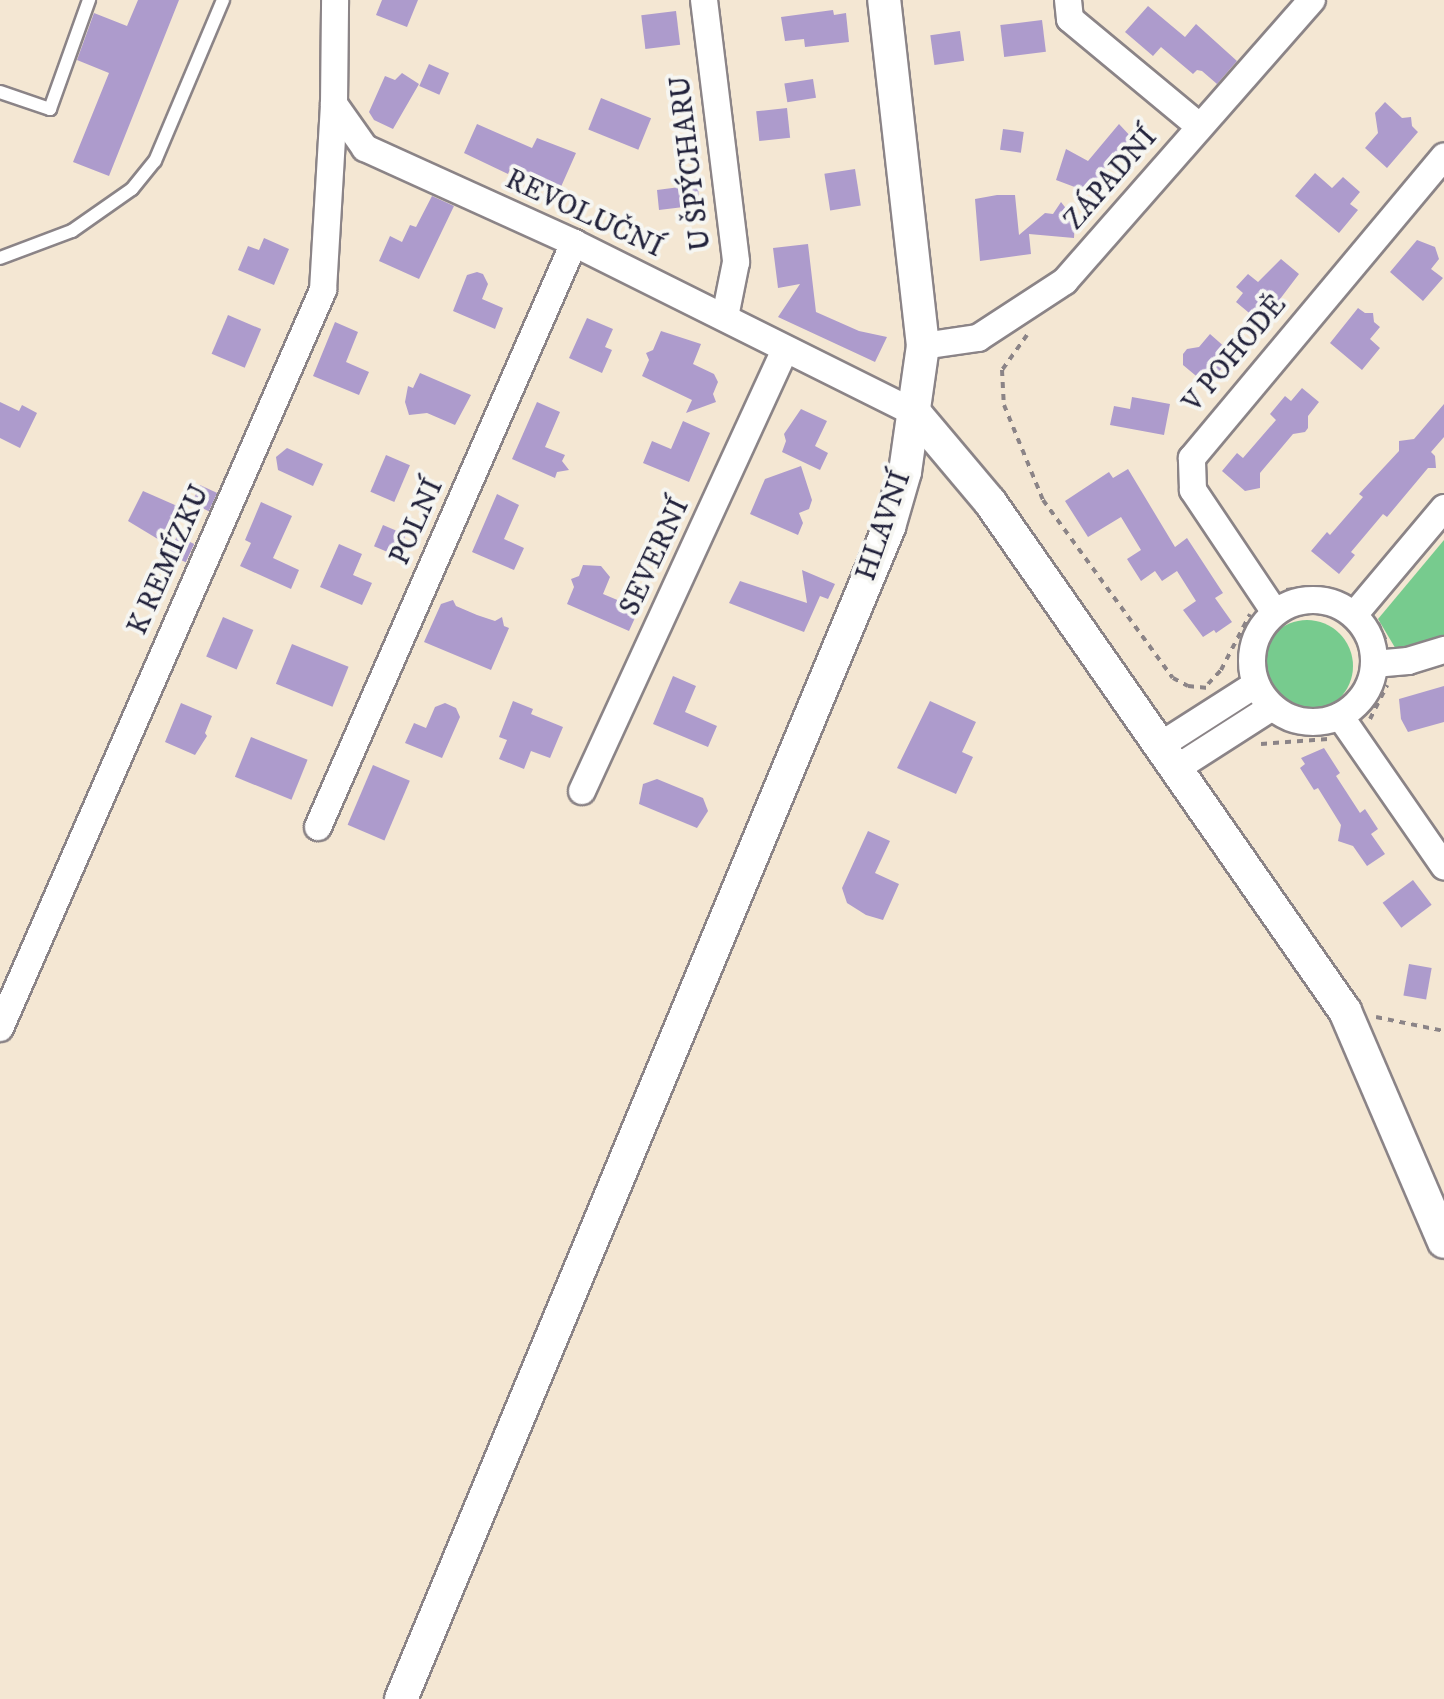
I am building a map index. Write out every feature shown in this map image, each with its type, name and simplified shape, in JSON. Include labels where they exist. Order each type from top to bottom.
[{"type":"street","points":[[334,104],[335,0]]},
{"type":"street","name":"U ŠPÝCHARU","points":[[704,0],[736,262],[725,317]]},
{"type":"street","name":"HLAVNÍ","points":[[401,1699],[889,527],[905,472],[923,346],[884,0]]},
{"type":"street","points":[[1068,0],[1070,19],[1199,126]]},
{"type":"street","name":"ZÁPADNÍ","points":[[923,346],[978,338],[1065,281],[1312,0]]},
{"type":"street","name":"REVOLUČNÍ","points":[[334,104],[365,148],[574,243],[915,413]]},
{"type":"street","name":"K REMÍZKU","points":[[0,1028],[323,290],[334,104]]},
{"type":"street","name":"V POHODĚ","points":[[1270,605],[1193,490],[1192,458],[1444,157]]},
{"type":"street","name":"POLNÍ","points":[[318,827],[574,243]]},
{"type":"street","name":"SEVERNÍ","points":[[582,791],[785,349]]},
{"type":"street","points":[[915,413],[990,502],[1345,1011],[1444,1242]]},
{"type":"street","points":[[1358,610],[1444,508]]},
{"type":"street","points":[[1346,725],[1309,723],[1289,718],[1272,707],[1255,685],[1251,665],[1253,644],[1270,605],[1316,600],[1358,610]]},
{"type":"street","points":[[1358,610],[1382,664]]},
{"type":"street","points":[[1346,725],[1382,664],[1444,650]]},
{"type":"street","points":[[1169,756],[1255,685]]},
{"type":"street","points":[[1169,756],[1272,707]]},
{"type":"street","points":[[1346,725],[1444,866]]},
{"type":"lane","points":[[0,92],[50,109],[89,0]]},
{"type":"lane","points":[[0,258],[72,231],[132,189],[155,161],[223,0]]},
{"type":"path","points":[[1029,332],[1002,370],[1004,405],[1043,500],[1173,678],[1188,686],[1206,686],[1221,670],[1255,605],[1270,605],[1284,591],[1302,588],[1323,590],[1382,628],[1382,664],[1388,681],[1378,708],[1363,729],[1346,725],[1257,744]]},
{"type":"path","points":[[1206,686],[1211,693]]},
{"type":"path","points":[[1345,1011],[1444,1031]]},
{"type":"green space","points":[[1444,540],[1444,637],[1397,651],[1378,619]]},
{"type":"green space","points":[[1307,620],[1324,624],[1339,634],[1349,649],[1353,666],[1349,683],[1339,698],[1324,708],[1307,712],[1290,708],[1275,698],[1265,683],[1261,666],[1265,649],[1275,634],[1290,624]]},
{"type":"building","points":[[138,0],[179,0],[109,176],[73,162],[109,73],[77,60],[94,13],[127,26]]},
{"type":"building","points":[[382,0],[418,0],[407,27],[376,15]]},
{"type":"building","points":[[1148,6],[1185,37],[1196,24],[1237,61],[1217,84],[1202,71],[1197,70],[1193,74],[1161,47],[1153,56],[1125,32]]},
{"type":"building","points":[[833,10],[834,15],[846,13],[849,42],[805,47],[804,39],[785,41],[781,17]]},
{"type":"building","points":[[676,11],[680,45],[645,49],[641,15]]},
{"type":"building","points":[[1042,20],[1046,52],[1004,57],[1000,25]]},
{"type":"building","points":[[960,31],[964,61],[934,65],[930,35]]},
{"type":"building","points":[[429,64],[449,73],[439,95],[419,86]]},
{"type":"building","points":[[402,73],[419,84],[393,129],[374,120],[369,112],[385,76],[395,80]]},
{"type":"building","points":[[813,79],[816,98],[787,102],[784,84]]},
{"type":"building","points":[[601,98],[651,118],[638,150],[588,130]]},
{"type":"building","points":[[1385,102],[1402,118],[1411,117],[1412,126],[1418,132],[1387,168],[1365,148],[1378,133],[1375,113]]},
{"type":"building","points":[[787,108],[790,138],[759,141],[756,111]]},
{"type":"building","points":[[477,124],[532,148],[537,138],[576,153],[560,189],[511,167],[508,174],[464,153]]},
{"type":"building","points":[[1119,124],[1133,139],[1110,166],[1107,163],[1096,195],[1056,180],[1066,149],[1088,161]]},
{"type":"building","points":[[1003,129],[1024,132],[1021,153],[1000,150]]},
{"type":"building","points":[[855,169],[861,206],[830,210],[824,174]]},
{"type":"building","points":[[1315,173],[1332,188],[1343,177],[1360,192],[1350,204],[1358,210],[1339,233],[1295,196]]},
{"type":"building","points":[[697,179],[700,205],[659,210],[657,190],[680,187],[679,180]]},
{"type":"building","points":[[1015,195],[1019,235],[1045,213],[1053,214],[1061,202],[1075,220],[1074,238],[1029,234],[1031,254],[980,261],[975,199]]},
{"type":"building","points":[[432,196],[454,206],[419,279],[379,261],[390,236],[402,242],[410,225],[416,227]]},
{"type":"building","points":[[264,238],[289,249],[274,285],[238,270],[248,246],[259,250]]},
{"type":"building","points":[[1417,240],[1435,247],[1439,259],[1431,269],[1443,278],[1423,301],[1390,272]]},
{"type":"building","points":[[808,244],[816,312],[859,331],[887,337],[875,362],[778,317],[800,284],[778,288],[773,248]]},
{"type":"building","points":[[1281,259],[1299,274],[1268,315],[1261,309],[1254,317],[1236,302],[1243,293],[1236,287],[1248,274],[1258,282]]},
{"type":"building","points":[[483,274],[488,284],[482,299],[503,308],[495,329],[453,311],[467,275]]},
{"type":"building","points":[[1358,308],[1365,313],[1373,313],[1374,322],[1380,327],[1370,339],[1380,348],[1362,370],[1330,343]]},
{"type":"building","points":[[228,315],[261,329],[245,368],[212,354]]},
{"type":"building","points":[[587,318],[613,329],[605,347],[612,350],[602,373],[569,358]]},
{"type":"building","points":[[335,322],[358,332],[346,362],[369,372],[359,395],[313,376]]},
{"type":"building","points":[[661,331],[701,344],[693,364],[714,374],[718,382],[713,394],[716,402],[686,413],[692,400],[642,376],[649,360],[646,353],[653,350]]},
{"type":"building","points":[[1210,334],[1227,349],[1216,362],[1223,367],[1207,385],[1183,365],[1183,354],[1187,349],[1199,347]]},
{"type":"building","points":[[420,373],[471,395],[455,425],[427,413],[409,415],[405,402],[408,386],[413,388]]},
{"type":"building","points":[[1302,388],[1319,402],[1308,416],[1308,428],[1305,432],[1293,434],[1260,473],[1260,488],[1245,491],[1222,471],[1237,453],[1243,458],[1276,420],[1270,414],[1285,396],[1291,401]]},
{"type":"building","points":[[1132,397],[1170,404],[1164,435],[1110,425],[1114,406],[1130,409]]},
{"type":"building","points":[[0,402],[19,411],[22,405],[37,413],[20,448],[0,438]]},
{"type":"building","points":[[537,402],[560,412],[545,447],[565,455],[562,461],[569,470],[557,472],[555,478],[512,459]]},
{"type":"building","points":[[1444,404],[1444,437],[1431,452],[1435,456],[1436,468],[1428,468],[1387,517],[1383,514],[1351,552],[1355,555],[1339,574],[1311,551],[1327,532],[1330,535],[1363,497],[1359,494],[1399,451],[1399,441],[1414,439]]},
{"type":"building","points":[[801,409],[827,421],[815,446],[828,453],[820,470],[782,452],[786,441],[784,434]]},
{"type":"building","points":[[683,421],[710,433],[689,482],[643,463],[652,441],[671,449]]},
{"type":"building","points":[[287,448],[323,464],[313,486],[278,470],[276,457]]},
{"type":"building","points":[[386,455],[410,465],[394,502],[370,492]]},
{"type":"building","points":[[801,466],[812,500],[809,509],[799,513],[803,523],[798,535],[750,514],[765,479]]},
{"type":"building","points":[[1128,469],[1175,547],[1187,538],[1223,593],[1215,598],[1232,622],[1216,633],[1214,630],[1203,637],[1183,610],[1196,601],[1177,571],[1162,581],[1155,571],[1141,581],[1127,559],[1141,550],[1121,517],[1088,537],[1065,501],[1109,472],[1113,478]]},
{"type":"building","points":[[200,485],[217,493],[209,511],[192,503]]},
{"type":"building","points":[[143,491],[184,509],[166,544],[128,521]]},
{"type":"building","points":[[497,494],[519,505],[504,539],[524,548],[514,570],[472,552]]},
{"type":"building","points":[[261,502],[292,516],[273,558],[299,570],[291,589],[240,566],[251,543],[245,540]]},
{"type":"building","points":[[383,525],[406,535],[397,556],[374,546]]},
{"type":"building","points":[[177,536],[194,544],[186,562],[169,554]]},
{"type":"building","points":[[339,544],[362,554],[353,575],[372,583],[362,605],[320,587]]},
{"type":"building","points":[[583,565],[601,566],[610,577],[603,594],[639,609],[629,631],[567,604],[574,587],[571,579],[579,576]]},
{"type":"building","points":[[802,570],[835,584],[828,599],[820,596],[804,632],[729,603],[740,581],[807,603]]},
{"type":"building","points":[[453,600],[456,606],[477,615],[495,621],[502,617],[504,626],[509,628],[491,670],[424,642],[441,604]]},
{"type":"building","points":[[223,617],[253,630],[237,669],[206,657]]},
{"type":"building","points":[[292,644],[349,667],[332,707],[276,684]]},
{"type":"building","points":[[673,676],[696,686],[685,712],[717,726],[708,747],[653,724]]},
{"type":"building","points":[[1444,686],[1444,722],[1408,732],[1401,719],[1399,699]]},
{"type":"building","points":[[513,701],[533,709],[531,714],[563,727],[550,758],[531,751],[524,769],[499,759],[507,740],[499,737]]},
{"type":"building","points":[[930,701],[976,722],[962,752],[973,757],[956,794],[897,768]]},
{"type":"building","points":[[181,703],[212,716],[205,733],[207,736],[195,755],[165,742]]},
{"type":"building","points":[[445,703],[456,708],[460,717],[442,758],[405,743],[414,723],[426,728],[435,707]]},
{"type":"building","points":[[251,737],[308,760],[291,800],[235,777]]},
{"type":"building","points":[[1324,748],[1340,773],[1336,776],[1360,813],[1365,809],[1378,829],[1371,834],[1385,854],[1367,866],[1353,846],[1338,841],[1341,825],[1318,788],[1314,790],[1300,768],[1305,764],[1301,758]]},
{"type":"building","points":[[373,765],[410,781],[384,840],[348,825]]},
{"type":"building","points":[[657,779],[703,798],[708,811],[697,828],[639,804],[643,784]]},
{"type":"building","points":[[868,831],[890,841],[875,873],[899,884],[883,920],[866,915],[847,903],[842,888]]},
{"type":"building","points":[[1413,880],[1432,905],[1401,928],[1383,903]]},
{"type":"building","points":[[1409,964],[1432,968],[1426,1000],[1403,996]]}]
